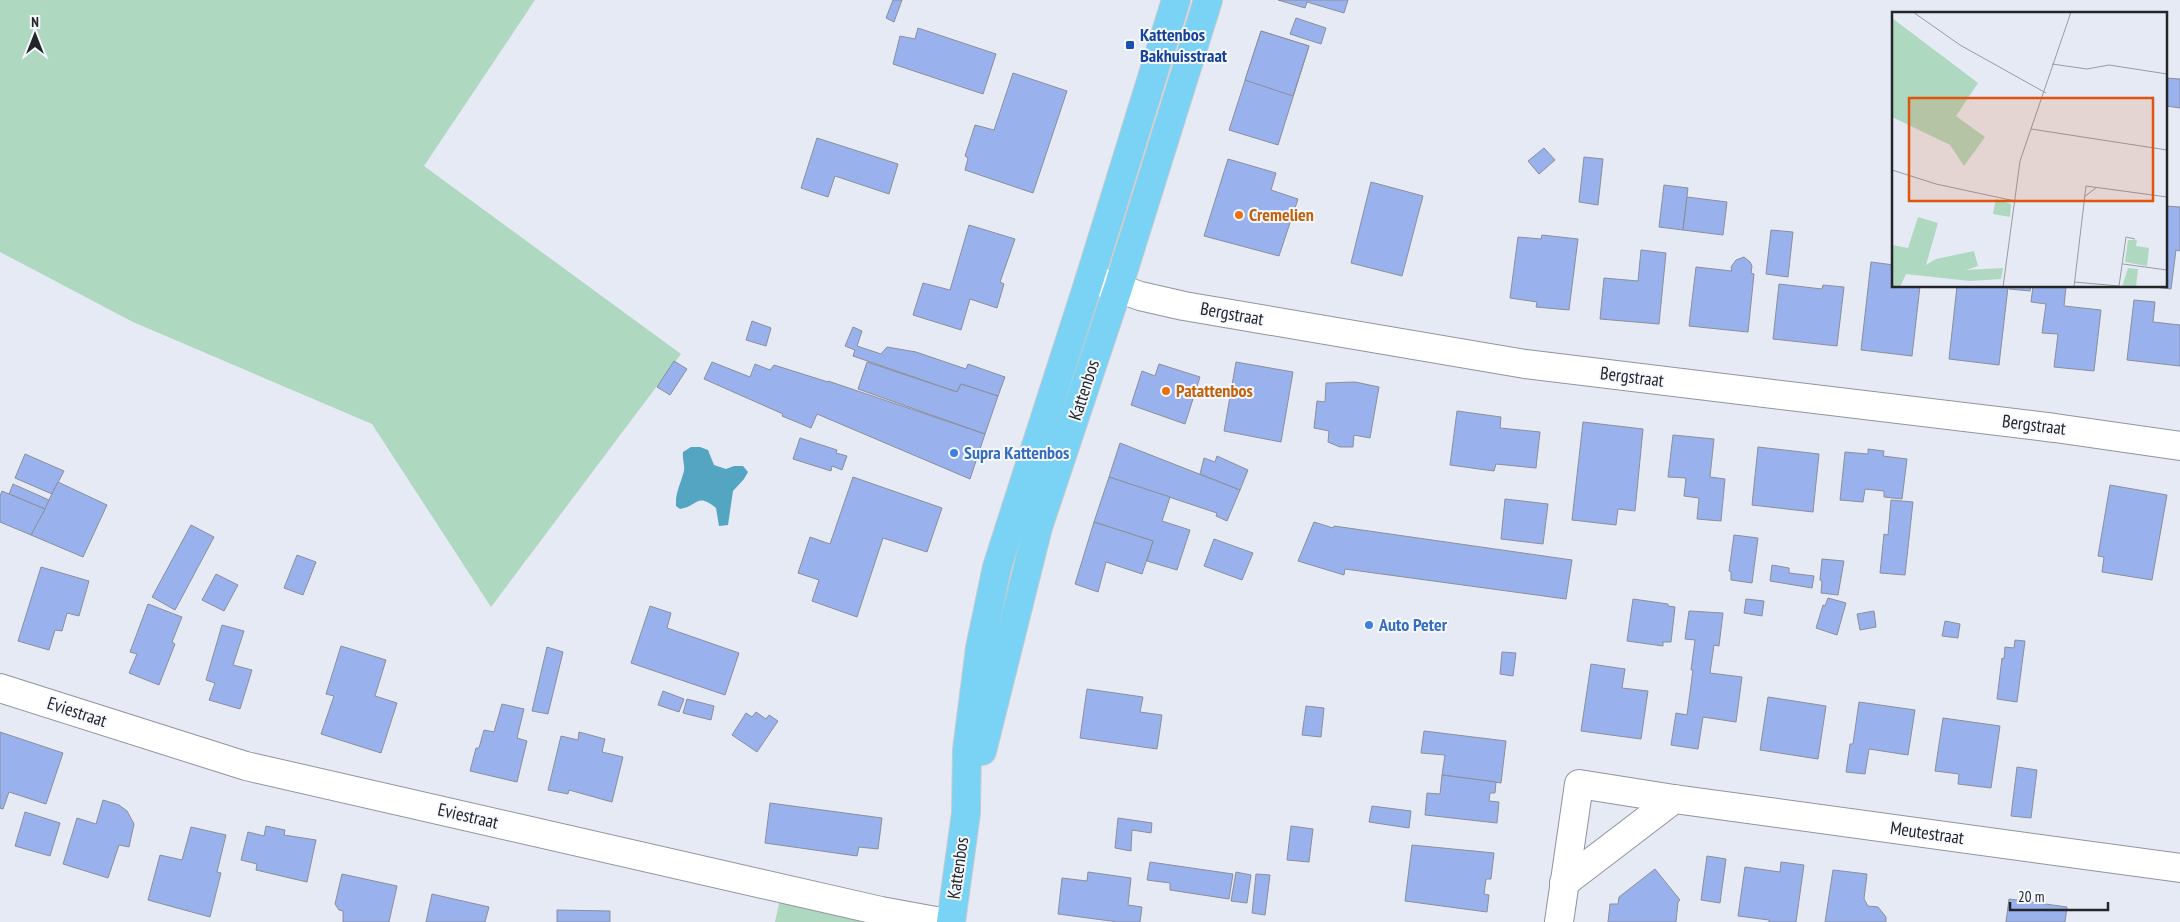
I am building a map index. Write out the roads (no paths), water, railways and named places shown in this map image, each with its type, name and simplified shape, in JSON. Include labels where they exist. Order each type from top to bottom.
[{"type":"main road","name":"Kattenbos","points":[[966,813],[968,740],[980,648],[996,567],[1090,278],[1176,0]]},
{"type":"main road","name":"Kattenbos","points":[[950,922],[966,813],[1038,527],[1118,288],[1208,0]]},
{"type":"street","name":"Bergstraat","points":[[1090,278],[1140,296],[1184,306],[1525,364],[2045,426],[2180,446]]},
{"type":"street","name":"Eviestraat","points":[[0,688],[246,766],[881,911],[941,922]]},
{"type":"street","name":"Meutestraat","points":[[1559,922],[1579,784],[1674,799],[2180,868]]},
{"type":"street","points":[[1564,883],[1674,799]]},
{"type":"water","points":[[691,447],[700,447],[708,450],[714,465],[726,469],[734,466],[743,466],[748,472],[733,491],[728,525],[719,526],[716,508],[705,501],[701,500],[680,509],[676,506],[677,492],[684,471],[683,452]]},
{"type":"place","name":"Kattenbos Bakhuisstraat","points":[[1130,45]]},
{"type":"place","name":"Cremelien","points":[[1239,215]]},
{"type":"place","name":"Patattenbos","points":[[1166,391]]},
{"type":"place","name":"Supra Kattenbos","points":[[954,453]]},
{"type":"place","name":"Auto Peter","points":[[1369,625]]}]
